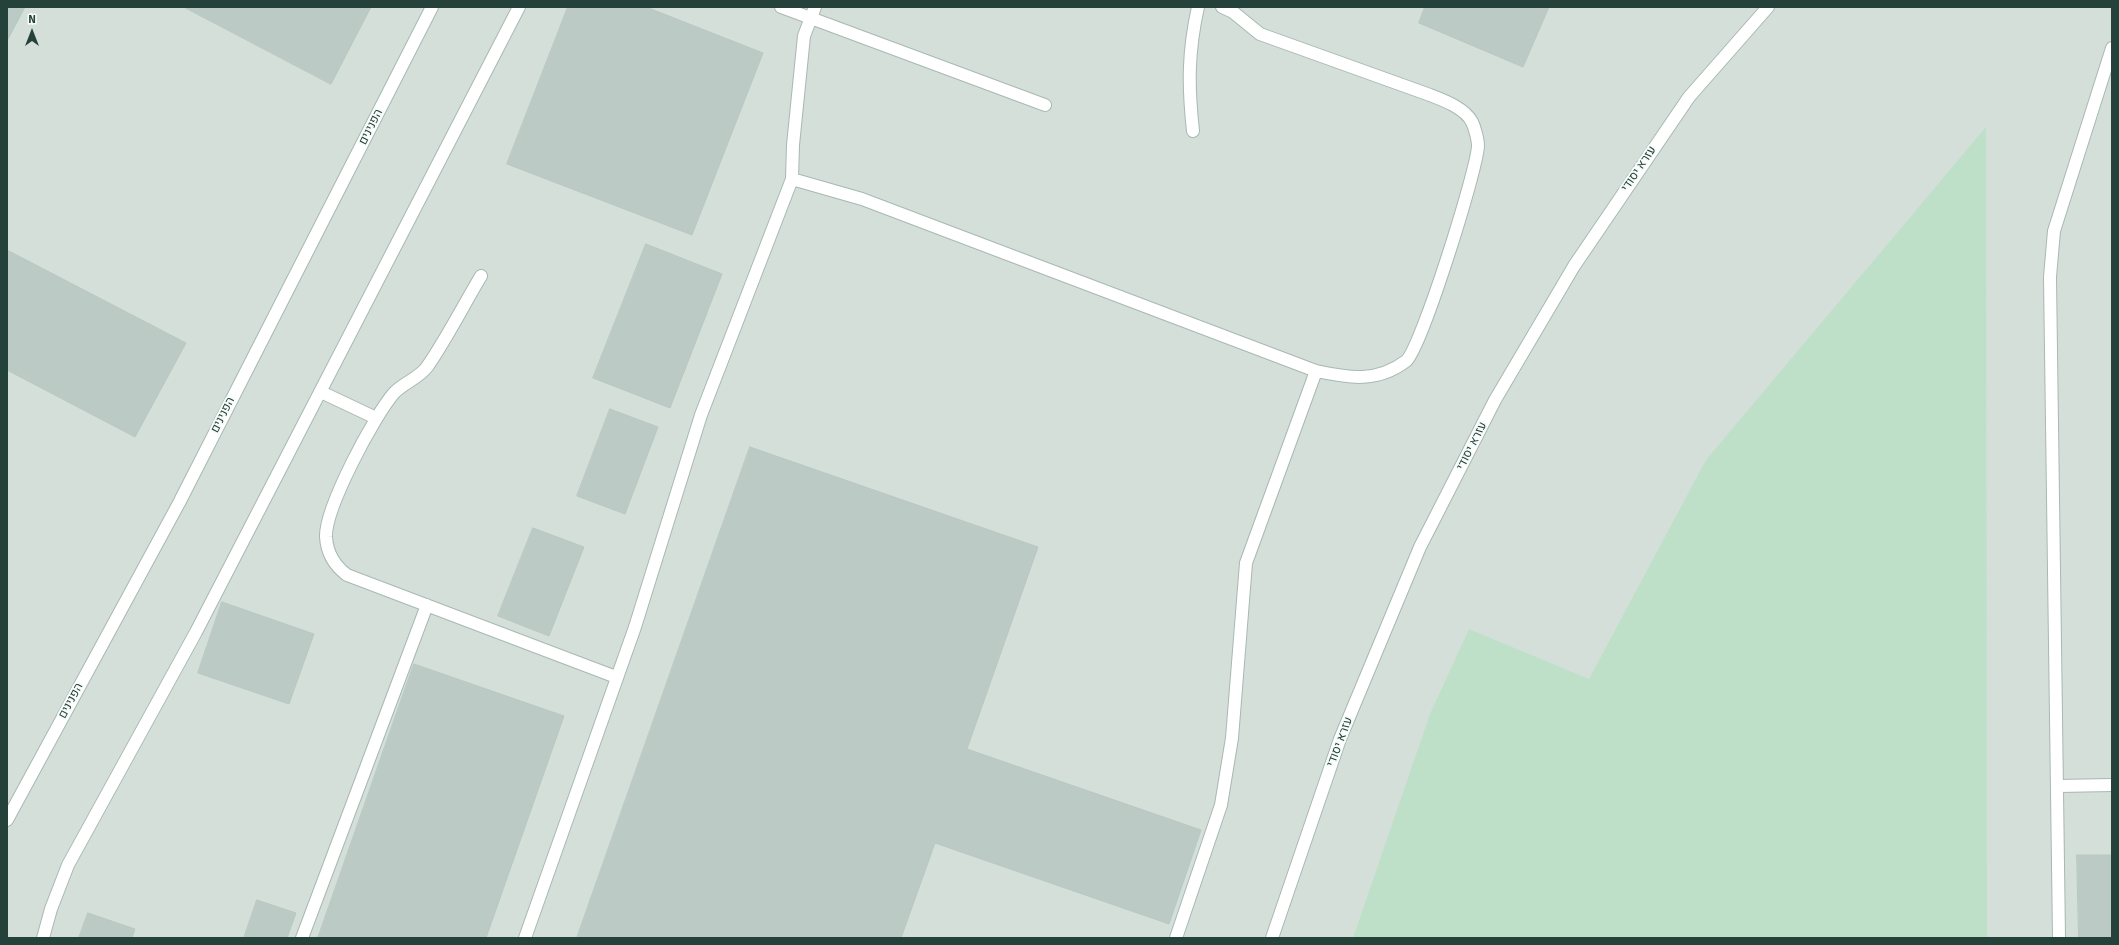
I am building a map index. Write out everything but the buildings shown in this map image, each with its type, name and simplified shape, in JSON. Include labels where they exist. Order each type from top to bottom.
[{"type":"street","name":"הפנינים","points":[[7,820],[179,502],[432,7]]},
{"type":"street","points":[[43,938],[51,909],[68,865],[196,632],[520,7]]},
{"type":"street","points":[[780,7],[1046,105]]},
{"type":"street","points":[[525,938],[616,677],[635,628],[702,415],[792,179],[793,146],[804,36],[815,7]]},
{"type":"street","points":[[1193,131],[1188,90],[1191,36],[1198,7]]},
{"type":"street","points":[[792,179],[862,198],[1316,371],[1350,378],[1376,376],[1407,360],[1424,327],[1468,190],[1478,145],[1472,121],[1455,105],[1260,34],[1233,12],[1222,7]]},
{"type":"street","name":"עזרא יסודי","points":[[1272,938],[1340,739],[1420,547],[1495,400],[1574,266],[1688,97],[1768,7]]},
{"type":"street","points":[[2059,938],[2058,786],[2054,672],[2050,277],[2054,230],[2112,48]]},
{"type":"street","points":[[481,276],[426,369],[395,392],[376,418],[333,504],[326,537],[330,554],[338,568],[347,576],[616,677]]},
{"type":"street","points":[[1176,938],[1222,805],[1232,738],[1246,563],[1316,371]]},
{"type":"street","points":[[321,392],[376,418]]},
{"type":"street","points":[[302,938],[427,605]]},
{"type":"street","points":[[2058,786],[2112,785]]},
{"type":"shaded area","points":[[7,7],[2112,7],[2112,938],[7,938]]},
{"type":"green space","points":[[1986,127],[1987,938],[1353,938],[1430,714],[1469,629],[1589,679],[1706,460]]}]
